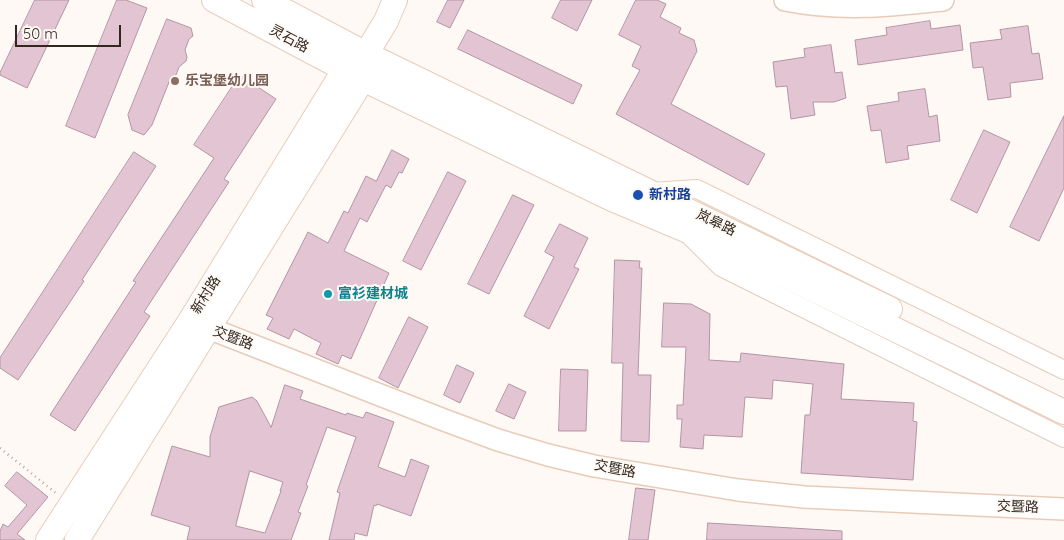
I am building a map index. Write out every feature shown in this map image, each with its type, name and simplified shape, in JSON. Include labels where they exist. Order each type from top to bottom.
[{"type":"main road","name":"灵石路","points":[[214,0],[354,74]]},
{"type":"main road","name":"灵石路","points":[[264,0],[366,54]]},
{"type":"main road","name":"新村路","points":[[77,540],[200,325],[386,21],[395,0]]},
{"type":"main road","name":"岚皋路","points":[[366,54],[651,192],[1018,381],[1064,412]]},
{"type":"main road","name":"岚皋路","points":[[354,74],[612,199],[726,247],[1018,381],[1064,395]]},
{"type":"main road","name":"新村路","points":[[48,540],[71,504],[200,325]]},
{"type":"street","points":[[785,0],[832,7],[872,7],[943,0]]},
{"type":"street","points":[[651,192],[697,189],[1064,370]]},
{"type":"street","points":[[683,229],[721,267],[1064,438]]},
{"type":"street","name":"交暨路","points":[[200,325],[489,436],[548,455],[594,466],[738,490],[804,497],[1064,509]]},
{"type":"path","points":[[0,448],[71,504]]},
{"type":"building","points":[[35,0],[69,0],[27,88],[0,75],[0,73]]},
{"type":"building","points":[[117,0],[126,0],[147,8],[95,138],[66,126]]},
{"type":"building","points":[[448,0],[464,0],[450,28],[437,22]]},
{"type":"building","points":[[561,0],[592,0],[577,31],[552,18]]},
{"type":"building","points":[[636,0],[657,0],[666,4],[660,17],[681,28],[679,33],[694,40],[697,51],[671,104],[765,154],[748,185],[616,114],[640,70],[632,66],[641,46],[619,35]]},
{"type":"building","points":[[167,19],[191,28],[193,36],[189,39],[185,50],[186,61],[179,67],[176,75],[171,77],[152,125],[144,135],[132,130],[128,115]]},
{"type":"building","points":[[930,21],[931,29],[960,25],[963,50],[858,65],[855,40],[887,35],[886,28]]},
{"type":"building","points":[[1028,26],[1032,54],[1039,53],[1043,79],[1010,83],[1011,97],[988,100],[983,67],[973,68],[970,43],[1002,39],[1000,30]]},
{"type":"building","points":[[468,30],[582,85],[573,104],[458,49]]},
{"type":"building","points":[[831,45],[835,73],[842,72],[846,98],[834,102],[813,102],[815,115],[791,119],[787,86],[776,87],[773,62],[805,57],[804,49]]},
{"type":"building","points":[[240,75],[276,99],[224,179],[229,182],[144,312],[150,316],[75,431],[50,415],[136,282],[133,281],[214,158],[194,145]]},
{"type":"building","points":[[925,89],[929,117],[937,115],[940,141],[907,146],[909,159],[886,163],[881,130],[871,131],[867,106],[899,101],[898,93]]},
{"type":"building","points":[[1064,116],[1064,188],[1039,241],[1010,227]]},
{"type":"building","points":[[984,130],[1010,142],[977,213],[951,200]]},
{"type":"building","name":"富衫建材城","points":[[392,150],[409,159],[402,173],[399,172],[391,188],[386,185],[367,222],[360,218],[344,251],[389,273],[351,359],[342,355],[338,364],[316,354],[321,343],[294,329],[289,339],[267,329],[273,318],[266,315],[308,232],[328,243],[344,211],[348,213],[366,176],[376,181]]},
{"type":"building","points":[[134,152],[156,166],[82,280],[84,281],[18,380],[0,368],[0,358]]},
{"type":"building","points":[[448,172],[466,181],[421,270],[403,261]]},
{"type":"building","points":[[513,195],[534,205],[489,294],[468,284]]},
{"type":"building","points":[[560,224],[588,238],[574,267],[579,269],[549,329],[524,316],[554,257],[545,252]]},
{"type":"building","points":[[615,260],[640,261],[639,268],[642,268],[638,375],[651,375],[649,442],[621,441],[623,363],[612,363]]},
{"type":"building","points":[[664,303],[691,304],[710,314],[709,360],[740,362],[741,353],[844,364],[841,399],[914,403],[913,421],[917,422],[913,480],[801,473],[805,415],[810,415],[813,384],[773,380],[772,399],[745,397],[742,437],[704,435],[703,449],[680,447],[682,419],[677,419],[677,405],[683,405],[686,347],[662,347]]},
{"type":"building","points":[[409,317],[428,327],[398,388],[379,378]]},
{"type":"building","points":[[457,365],[474,373],[460,403],[444,395]]},
{"type":"building","points":[[561,369],[588,370],[586,431],[559,431]]},
{"type":"building","points":[[509,384],[526,392],[514,419],[496,411]]},
{"type":"building","points":[[285,385],[303,391],[300,399],[346,415],[347,413],[363,418],[366,412],[394,422],[378,467],[405,477],[411,459],[429,466],[411,516],[377,504],[376,506],[374,505],[367,536],[355,533],[354,540],[329,540],[340,493],[337,492],[356,437],[327,427],[306,485],[308,486],[298,512],[301,513],[291,540],[187,540],[190,527],[151,515],[172,446],[210,457],[210,437],[219,407],[252,397],[257,401],[271,427]],"holes":[[[250,471],[283,482],[265,533],[236,526]]]},
{"type":"building","points":[[17,472],[48,497],[17,534],[25,540],[0,540],[0,531],[3,524],[8,527],[27,505],[5,486]]},
{"type":"building","points":[[636,488],[655,490],[648,540],[629,540]]},
{"type":"building","points":[[708,523],[842,531],[842,540],[707,540]]},
{"type":"place","name":"乐宝堡幼儿园","points":[[175,81]]},
{"type":"place","name":"新村路","points":[[638,195]]},
{"type":"place","name":"富衫建材城","points":[[328,294]]}]
